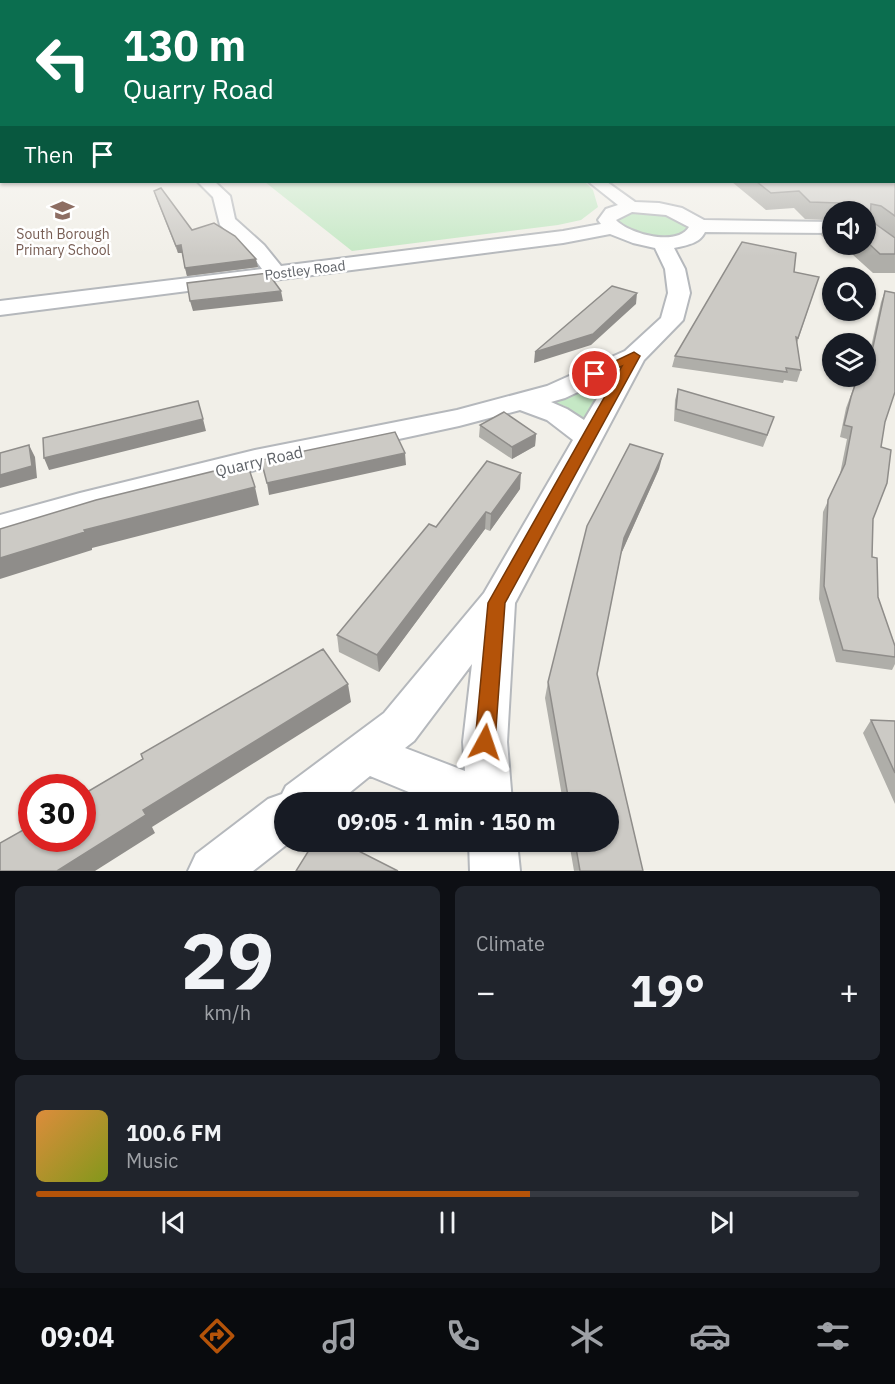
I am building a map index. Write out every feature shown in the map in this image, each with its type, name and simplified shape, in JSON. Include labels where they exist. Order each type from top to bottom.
[{"type":"street","points":[[207,183],[221,196],[226,220],[257,249],[276,274]]},
{"type":"street","points":[[598,183],[631,207]]},
{"type":"street","points":[[699,226],[696,235],[680,241],[662,243],[622,235],[610,228],[607,220],[612,213],[631,207],[656,207],[690,217],[699,226],[822,227]]},
{"type":"street","name":"Postley Road","points":[[0,308],[563,237],[610,228]]},
{"type":"street","points":[[315,792],[399,727],[497,603],[634,356],[672,320],[680,293],[675,268],[662,243]]},
{"type":"street","name":"Quarry Road","points":[[0,527],[80,504],[255,460],[459,418],[520,402],[555,392],[634,356]]},
{"type":"street","name":"Quarry Road","points":[[520,402],[547,408],[566,418],[588,438]]},
{"type":"street","points":[[488,792],[485,742],[497,603]]},
{"type":"street","points":[[366,753],[463,792]]},
{"type":"street","points":[[213,871],[274,824]]},
{"type":"street","points":[[494,852],[495,871]]},
{"type":"green space","points":[[266,183],[586,183],[593,190],[598,207],[581,220],[558,225],[352,251]]},
{"type":"green space","points":[[659,210],[688,225],[687,230],[679,235],[661,238],[643,235],[617,224],[616,219],[626,212]]},
{"type":"green space","points":[[616,373],[584,422],[565,406],[552,402]]},
{"type":"building","points":[[758,183],[895,183],[895,216],[876,205],[876,201],[810,202],[799,191],[771,193]]},
{"type":"building","points":[[161,188],[192,230],[214,223],[235,236],[256,259],[185,268],[181,245],[176,246],[154,191]]},
{"type":"building","points":[[876,224],[895,238],[895,254],[880,254],[876,250]]},
{"type":"building","points":[[742,242],[796,253],[794,272],[819,277],[798,338],[796,337],[801,370],[786,368],[787,372],[675,356]]},
{"type":"building","points":[[268,273],[281,291],[190,301],[187,283]]},
{"type":"building","points":[[612,286],[637,293],[593,334],[535,352]]},
{"type":"building","points":[[885,291],[895,293],[895,392],[885,422],[881,447],[891,450],[887,483],[873,519],[872,557],[877,558],[878,597],[895,646],[895,657],[843,650],[824,586],[828,500],[845,464],[852,427],[844,425],[854,387],[876,387],[876,333]]},
{"type":"building","points":[[678,389],[774,417],[767,435],[676,409]]},
{"type":"building","points":[[198,401],[203,419],[44,458],[43,438]]},
{"type":"building","points":[[504,412],[536,434],[512,447],[480,425]]},
{"type":"building","points":[[395,432],[405,453],[267,483],[261,460]]},
{"type":"building","points":[[630,444],[663,454],[624,538],[597,674],[643,871],[580,871],[577,852],[619,852],[619,792],[567,792],[548,682],[587,526]]},
{"type":"building","points":[[29,445],[32,466],[0,475],[0,453]]},
{"type":"building","points":[[487,461],[521,473],[491,514],[486,512],[377,655],[337,635],[429,524],[436,527]]},
{"type":"building","points":[[247,463],[255,487],[84,530],[85,532],[0,558],[0,529],[96,500]]},
{"type":"building","points":[[323,649],[348,684],[143,810],[146,815],[96,846],[96,787],[143,759],[141,754]]},
{"type":"building","points":[[871,720],[895,721],[895,773]]},
{"type":"building","points":[[18,833],[18,852],[87,852],[57,871],[0,871],[0,843]]},
{"type":"building","points":[[308,852],[361,852],[398,871],[296,871]]},
{"type":"place","name":"South Borough Primary School","points":[[63,210]]},
{"type":"route","points":[[485,742],[497,603],[634,356],[595,374]]}]
